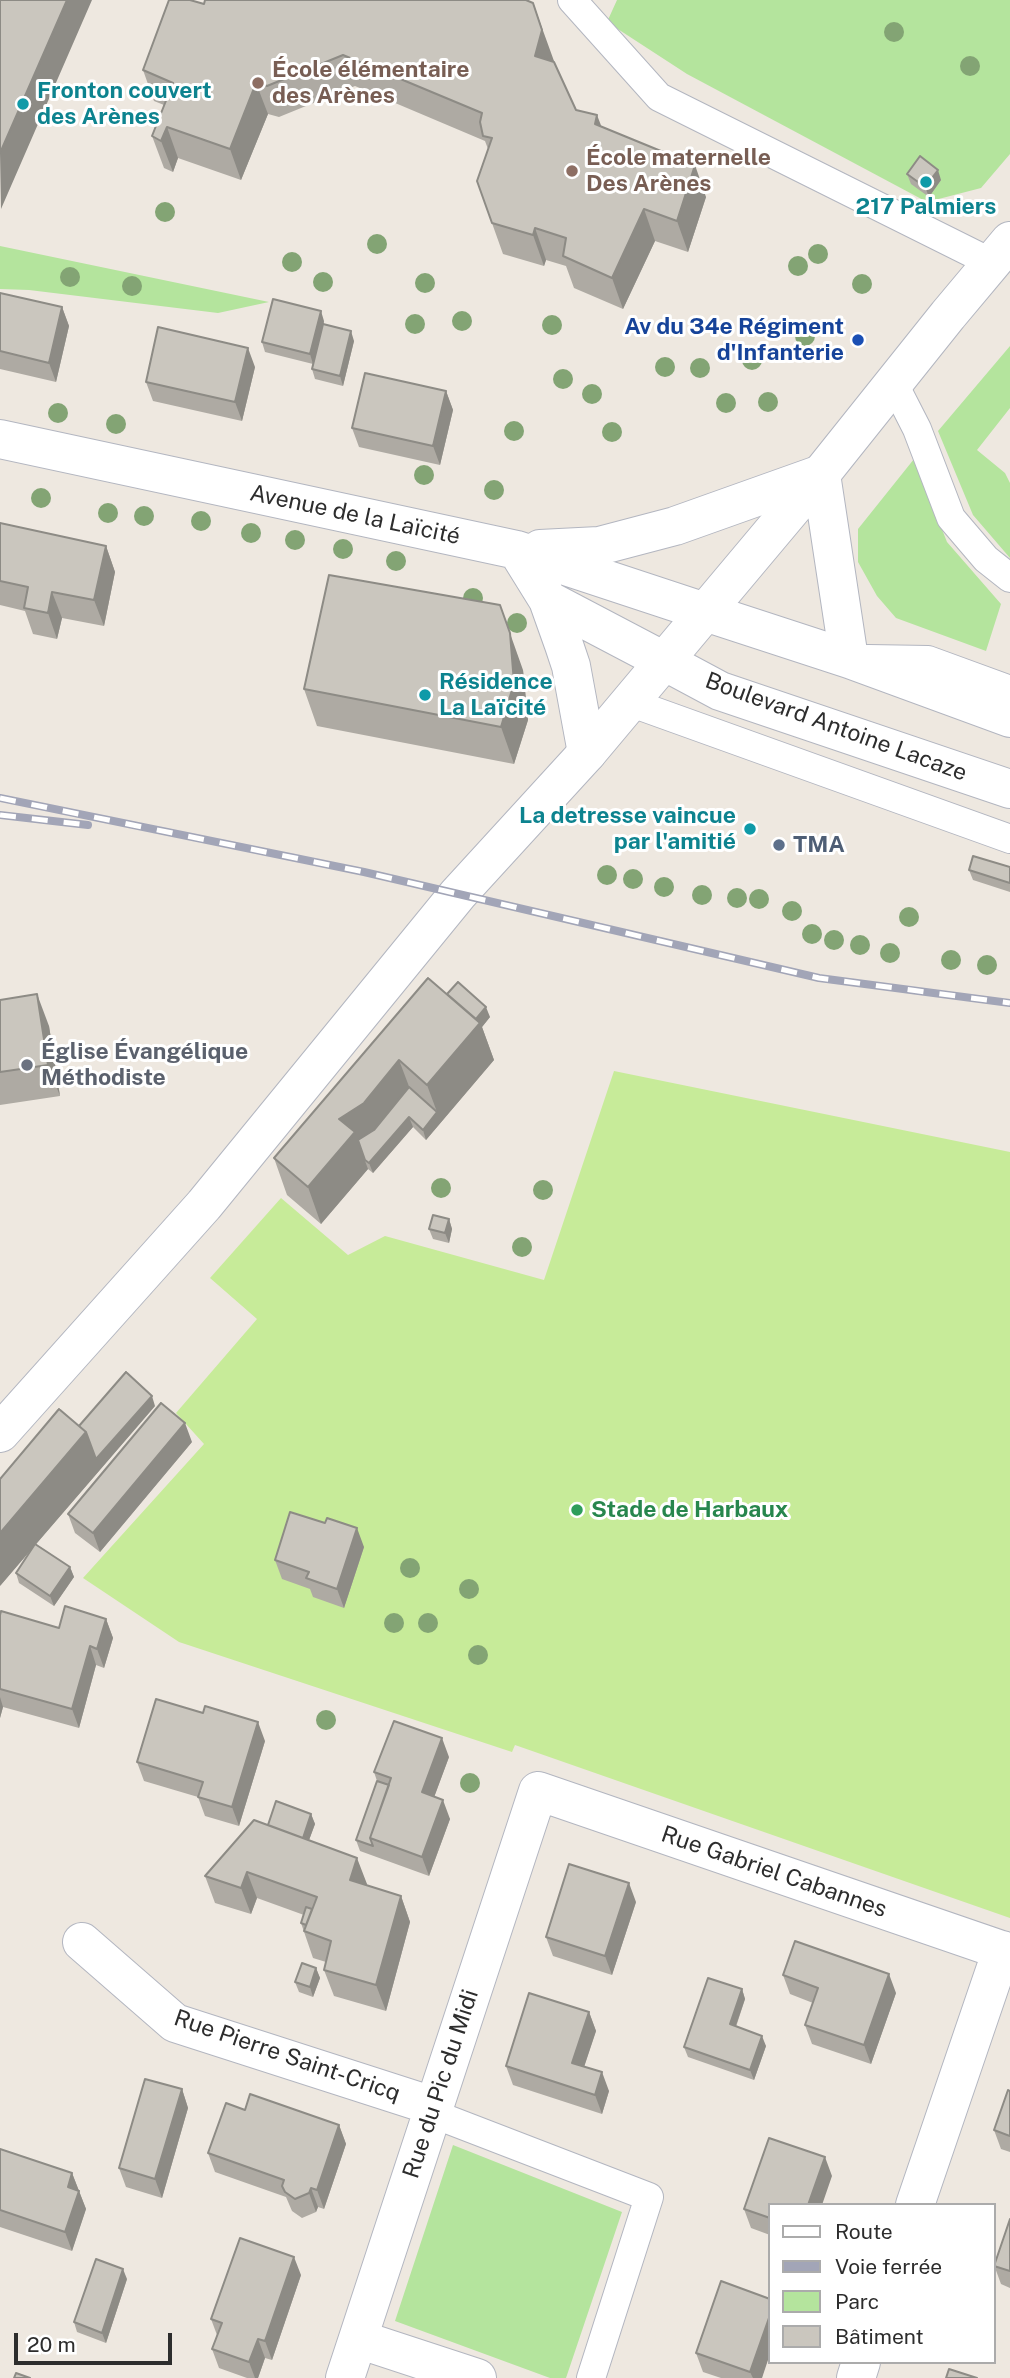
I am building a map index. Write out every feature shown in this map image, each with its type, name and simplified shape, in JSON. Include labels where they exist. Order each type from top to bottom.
[{"type":"street","points":[[0,1433],[204,1205],[458,894],[587,753],[821,474],[948,314],[1001,252]]},
{"type":"street","name":"Avenue de la Laïcité","points":[[0,439],[517,550],[705,611]]},
{"type":"street","points":[[587,753],[571,666],[548,600],[517,550],[599,546],[675,526],[821,474]]},
{"type":"street","points":[[821,474],[849,659]]},
{"type":"street","name":"Boulevard Antoine Lacaze","points":[[548,600],[720,691],[1010,789]]},
{"type":"street","points":[[705,611],[849,659],[1010,718]]},
{"type":"street","name":"Rue Gabriel Cabannes","points":[[538,1791],[1006,1952]]},
{"type":"street","name":"Rue du Pic du Midi","points":[[345,2378],[538,1791]]},
{"type":"street","name":"Rue Pierre Saint-Cricq","points":[[82,1942],[175,2023],[432,2110]]},
{"type":"street","points":[[916,2203],[1006,1952]]},
{"type":"street","points":[[358,2339],[477,2378]]},
{"type":"lane","points":[[572,0],[659,97],[1001,252]]},
{"type":"lane","points":[[894,384],[917,429],[951,518],[986,559],[1010,578]]},
{"type":"lane","points":[[849,659],[928,660],[1010,690]]},
{"type":"lane","points":[[629,702],[1010,839]]},
{"type":"lane","points":[[432,2110],[649,2197],[592,2378]]},
{"type":"green space","points":[[617,0],[1010,0],[1010,154],[981,188],[927,202],[687,74],[607,22]]},
{"type":"green space","points":[[0,246],[269,302],[218,313],[29,290],[0,289]]},
{"type":"green space","points":[[1010,346],[1010,408],[977,450],[1005,473],[1010,483],[1010,558],[973,515],[938,431]]},
{"type":"green space","points":[[914,459],[947,542],[1001,604],[986,651],[896,618],[877,596],[858,562],[858,529]]},
{"type":"green space","name":"Stade de Harbaux","points":[[614,1071],[1010,1152],[1010,1918],[515,1745],[512,1752],[179,1642],[83,1578],[204,1444],[176,1413],[257,1319],[210,1278],[281,1198],[348,1255],[385,1236],[544,1280]]},
{"type":"green space","points":[[453,2145],[622,2212],[566,2378],[550,2378],[395,2321]]},
{"type":"building","points":[[0,0],[67,0],[0,153]]},
{"type":"building","points":[[169,0],[190,0],[204,4],[205,0],[526,0],[533,3],[542,30],[535,56],[554,62],[576,110],[597,115],[595,124],[695,165],[677,221],[644,209],[612,278],[563,256],[566,238],[535,228],[533,235],[492,223],[477,181],[492,138],[483,136],[480,122],[482,113],[343,55],[267,86],[256,83],[230,149],[167,127],[161,141],[152,136],[173,83],[143,70]]},
{"type":"building","points":[[920,156],[938,170],[925,187],[907,174]]},
{"type":"building","points":[[0,293],[62,307],[49,363],[0,351]]},
{"type":"building","points":[[273,299],[321,311],[310,354],[262,342]]},
{"type":"building","points":[[323,324],[351,331],[340,376],[312,369]]},
{"type":"building","points":[[158,327],[248,348],[235,402],[146,382]]},
{"type":"building","points":[[365,373],[446,391],[433,446],[352,428]]},
{"type":"building","points":[[0,523],[106,546],[94,600],[52,592],[48,613],[24,608],[28,587],[0,581]]},
{"type":"building","name":"Résidence La Laïcité","points":[[329,575],[500,605],[510,633],[514,683],[501,727],[304,689]]},
{"type":"building","points":[[973,856],[1010,867],[1010,883],[969,870]]},
{"type":"building","points":[[428,978],[480,1023],[427,1085],[399,1060],[364,1103],[339,1119],[355,1132],[308,1187],[274,1158]]},
{"type":"building","points":[[458,982],[486,1007],[476,1019],[447,994]]},
{"type":"building","points":[[37,994],[48,1065],[0,1072],[0,1000]]},
{"type":"building","points":[[409,1087],[437,1112],[423,1130],[409,1117],[369,1163],[365,1160],[358,1140],[374,1130]]},
{"type":"building","points":[[433,1215],[449,1219],[445,1233],[429,1229]]},
{"type":"building","points":[[126,1372],[152,1396],[96,1459],[86,1432],[79,1426]]},
{"type":"building","points":[[161,1403],[185,1423],[93,1533],[68,1514]]},
{"type":"building","points":[[59,1409],[86,1432],[0,1533],[0,1479]]},
{"type":"building","points":[[290,1512],[325,1523],[327,1518],[357,1528],[337,1589],[306,1578],[309,1572],[275,1560]]},
{"type":"building","points":[[35,1544],[70,1567],[50,1596],[16,1573]]},
{"type":"building","points":[[65,1606],[106,1619],[97,1649],[90,1646],[72,1709],[0,1689],[1,1611],[59,1628]]},
{"type":"building","points":[[156,1699],[203,1713],[205,1706],[258,1722],[232,1807],[198,1797],[203,1782],[137,1762]]},
{"type":"building","points":[[394,1721],[442,1738],[422,1792],[443,1800],[422,1857],[370,1838],[391,1778],[374,1772]]},
{"type":"building","points":[[377,1781],[389,1785],[370,1838],[373,1846],[356,1840]]},
{"type":"building","points":[[276,1801],[311,1814],[303,1838],[268,1825]]},
{"type":"building","points":[[254,1820],[357,1858],[350,1880],[401,1896],[376,1985],[324,1970],[331,1941],[304,1931],[317,1897],[247,1872],[241,1888],[205,1876]]},
{"type":"building","points":[[569,1864],[629,1883],[605,1956],[546,1937]]},
{"type":"building","points":[[306,1907],[312,1909],[306,1925],[301,1923]]},
{"type":"building","points":[[795,1941],[889,1974],[864,2045],[805,2025],[818,1988],[783,1975]]},
{"type":"building","points":[[302,1963],[316,1968],[310,1987],[295,1982]]},
{"type":"building","points":[[708,1978],[742,1989],[730,2024],[762,2036],[750,2070],[684,2047]]},
{"type":"building","points":[[529,1993],[589,2012],[572,2063],[602,2072],[595,2095],[506,2066]]},
{"type":"building","points":[[145,2079],[182,2089],[155,2179],[119,2168]]},
{"type":"building","points":[[1008,2090],[1010,2091],[1010,2136],[994,2130]]},
{"type":"building","points":[[250,2094],[339,2125],[317,2190],[311,2188],[309,2193],[295,2199],[285,2192],[282,2186],[284,2180],[208,2153],[226,2103],[245,2110]]},
{"type":"building","points":[[769,2138],[825,2157],[809,2203],[768,2203],[768,2217],[744,2209]]},
{"type":"building","points":[[0,2149],[72,2173],[68,2187],[79,2191],[65,2232],[0,2210]]},
{"type":"building","points":[[1010,2219],[1010,2271],[996,2267]]},
{"type":"building","points":[[240,2238],[294,2257],[265,2341],[258,2339],[249,2362],[212,2349],[222,2323],[211,2319]]},
{"type":"building","points":[[96,2259],[123,2269],[102,2333],[74,2322]]},
{"type":"building","points":[[721,2281],[768,2298],[768,2321],[750,2372],[696,2353]]},
{"type":"building","points":[[949,2369],[977,2378],[946,2378]]},
{"type":"building","points":[[16,2373],[30,2378],[14,2378]]},
{"type":"railway","points":[[0,798],[364,872],[819,978],[1010,1003]]},
{"type":"railway","points":[[0,815],[88,825]]},
{"type":"place","name":"École élémentaire des Arènes","points":[[258,83]]},
{"type":"place","name":"Fronton couvert des Arènes","points":[[23,104]]},
{"type":"place","name":"École maternelle Des Arènes","points":[[572,171]]},
{"type":"place","name":"217 Palmiers","points":[[926,182]]},
{"type":"place","name":"Av du 34e Régiment d'Infanterie","points":[[858,340]]},
{"type":"place","name":"Résidence La Laïcité","points":[[425,695]]},
{"type":"place","name":"La detresse vaincue par l'amitié","points":[[750,829]]},
{"type":"place","name":"TMA","points":[[779,845]]},
{"type":"place","name":"Église Évangélique Méthodiste","points":[[27,1065]]},
{"type":"place","name":"Stade de Harbaux","points":[[577,1510]]}]
